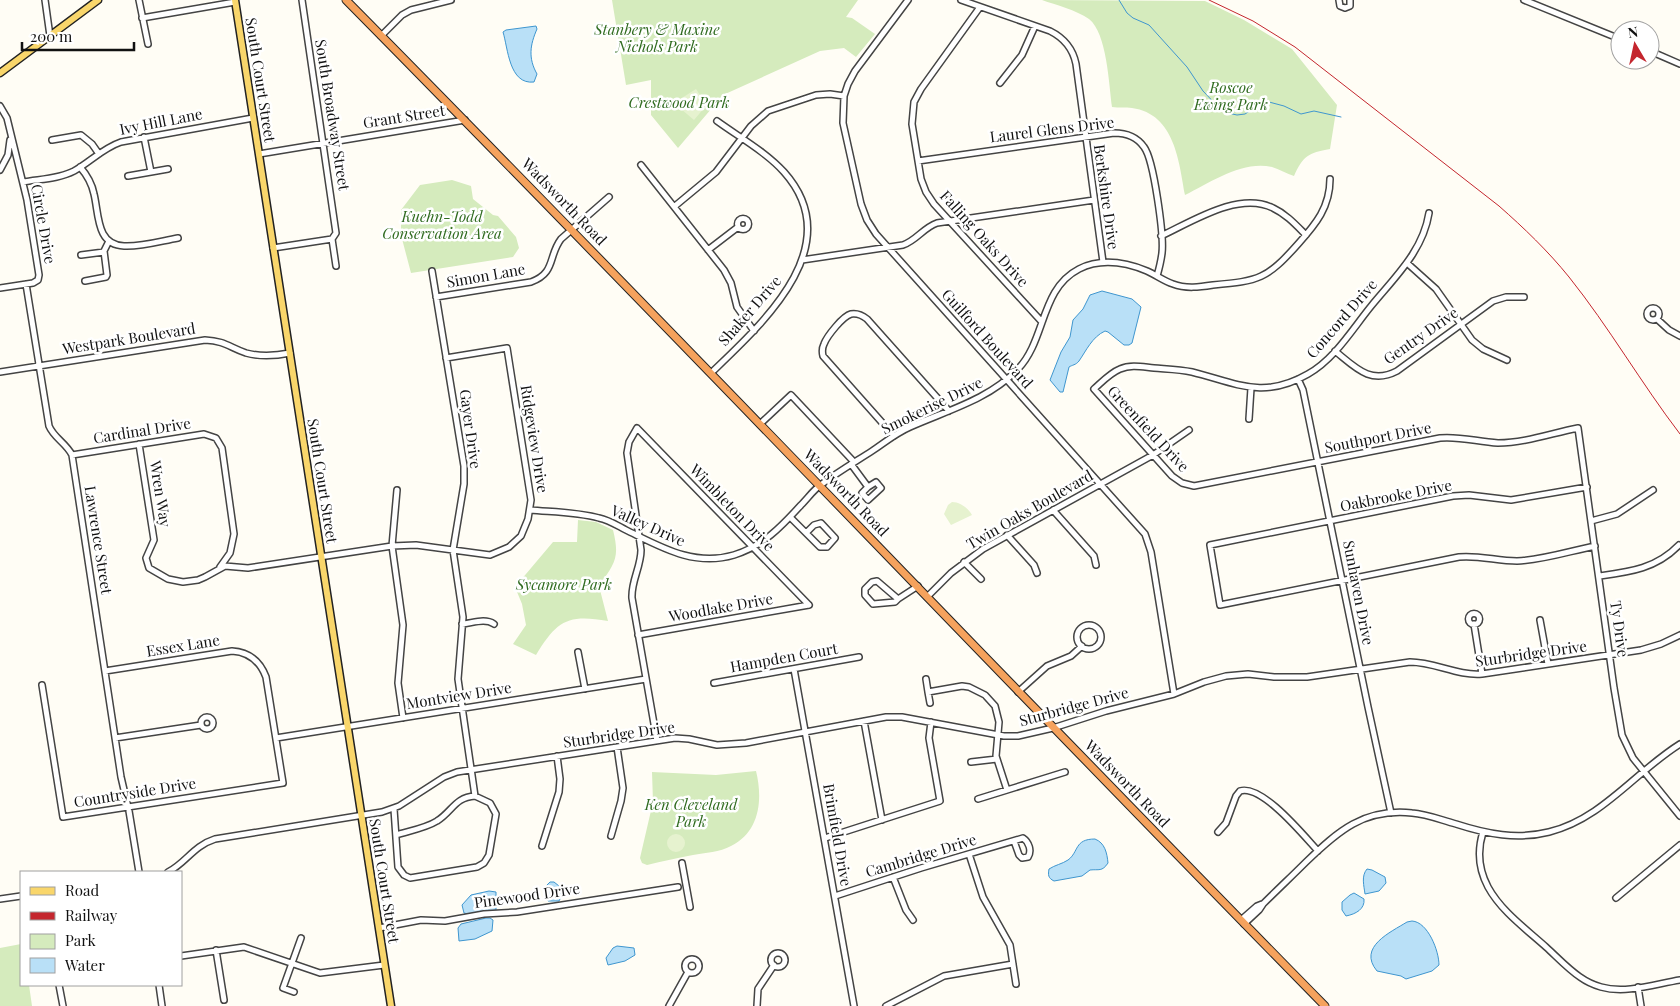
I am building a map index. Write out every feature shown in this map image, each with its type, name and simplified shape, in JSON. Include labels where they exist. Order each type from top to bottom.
[{"type":"highway","name":"Wadsworth Road","points":[[346,0],[465,120],[918,586],[1018,692],[1325,1006]]},
{"type":"main road","points":[[0,73],[98,0]]},
{"type":"main road","name":"South Court Street","points":[[235,1],[391,1006]]},
{"type":"street","points":[[45,0],[50,36]]},
{"type":"street","points":[[139,0],[148,44]]},
{"type":"street","name":"South Broadway Street","points":[[302,0],[336,233],[332,239]]},
{"type":"street","points":[[381,36],[402,15],[411,10],[451,0]]},
{"type":"street","name":"Guilford Boulevard","points":[[908,0],[855,71],[844,96],[843,123],[861,204],[871,227],[888,247],[1101,484],[1148,540],[1174,694]]},
{"type":"street","name":"Berkshire Drive","points":[[961,0],[1050,31],[1061,37],[1073,54],[1102,262]]},
{"type":"street","points":[[1338,0],[1339,5],[1343,8],[1350,6],[1350,0]]},
{"type":"street","points":[[1524,0],[1610,35]]},
{"type":"street","points":[[142,18],[235,1]]},
{"type":"street","name":"Falling Oaks Drive","points":[[980,7],[917,95],[912,117],[921,178],[926,192],[934,204],[1042,322]]},
{"type":"street","points":[[1000,84],[1022,55],[1035,26]]},
{"type":"street","points":[[1660,55],[1680,64]]},
{"type":"street","points":[[674,206],[716,172],[756,120],[775,108],[816,95],[844,96]]},
{"type":"street","name":"Circle Drive","points":[[0,106],[7,118],[23,182],[40,275],[36,282],[26,284]]},
{"type":"street","name":"Ivy Hill Lane","points":[[23,182],[63,175],[80,167],[115,144],[144,137],[253,118]]},
{"type":"street","name":"Grant Street","points":[[259,154],[465,120]]},
{"type":"street","name":"Shaker Drive","points":[[711,373],[754,331],[790,286],[802,260],[806,240],[806,221],[803,205],[795,188],[777,166],[717,121]]},
{"type":"street","name":"Laurel Glens Drive","points":[[918,161],[1119,133],[1136,139],[1144,148],[1151,162],[1162,236],[1162,253],[1157,276]]},
{"type":"street","name":"Circle Drive","points":[[0,170],[8,155],[10,135]]},
{"type":"street","points":[[52,140],[81,135],[92,144],[98,154]]},
{"type":"street","points":[[144,137],[150,172]]},
{"type":"street","points":[[642,165],[728,276],[736,307],[754,331]]},
{"type":"street","points":[[80,167],[91,183],[95,195],[100,229],[110,241],[117,245],[127,246],[178,238]]},
{"type":"street","points":[[128,176],[168,169]]},
{"type":"street","name":"Smokerise Drive","points":[[819,486],[908,428],[981,398],[1007,380],[1026,359],[1053,295],[1062,282],[1080,269],[1102,262],[1122,264],[1140,268],[1171,284],[1186,287],[1242,283],[1254,280],[1268,273],[1281,263],[1318,221],[1325,208],[1330,179]]},
{"type":"street","name":"Simon Lane","points":[[436,297],[536,280],[548,269],[558,243],[609,197]]},
{"type":"street","points":[[802,260],[908,243],[931,225],[949,221],[1094,200]]},
{"type":"street","points":[[1162,236],[1227,206],[1248,202],[1262,204],[1275,209],[1306,234]]},
{"type":"street","name":"Concord Drive","points":[[1094,389],[1117,370],[1134,366],[1191,371],[1251,388],[1278,385],[1298,379],[1316,369],[1335,351],[1407,263],[1422,239],[1429,213]]},
{"type":"street","points":[[708,250],[738,227]]},
{"type":"street","points":[[274,248],[332,239],[336,266]]},
{"type":"street","points":[[85,281],[106,277],[104,252],[110,241]]},
{"type":"street","points":[[81,255],[104,252]]},
{"type":"street","points":[[1407,263],[1436,289],[1478,345],[1507,360]]},
{"type":"street","name":"Gayer Drive","points":[[432,271],[464,475],[453,550],[462,624],[458,674],[475,796]]},
{"type":"street","points":[[0,288],[26,284],[49,426],[54,435],[66,445],[72,455]]},
{"type":"street","name":"Gentry Drive","points":[[1335,351],[1363,373],[1375,376],[1386,375],[1397,371],[1493,301],[1506,297],[1524,297]]},
{"type":"street","points":[[894,436],[825,359],[822,353],[824,343],[842,320],[852,314],[861,315],[866,319],[949,411]]},
{"type":"street","points":[[1657,319],[1669,330],[1680,336]]},
{"type":"street","name":"Westpark Boulevard","points":[[0,372],[205,340],[219,341],[245,352],[258,355],[290,354]]},
{"type":"street","name":"Ridgeview Drive","points":[[218,569],[225,566],[248,568],[392,546],[425,545],[486,555],[494,554],[509,547],[517,540],[524,531],[530,510],[531,497],[507,348],[446,358]]},
{"type":"street","name":"Sunhaven Drive","points":[[1298,379],[1304,390],[1391,813]]},
{"type":"street","points":[[1249,419],[1251,388]]},
{"type":"street","name":"Greenfield Drive","points":[[1094,389],[1172,476],[1184,484]]},
{"type":"street","points":[[760,424],[791,395],[853,463],[868,487]]},
{"type":"street","name":"Wimbleton Drive","points":[[639,536],[627,453],[629,442],[637,428],[809,605]]},
{"type":"street","name":"Southport Drive","points":[[1184,484],[1200,486],[1440,438],[1460,437],[1484,442],[1506,442],[1578,428]]},
{"type":"street","name":"Ty Drive","points":[[1578,428],[1622,735],[1633,758],[1680,816]]},
{"type":"street","name":"Twin Oaks Boulevard","points":[[927,596],[964,562],[1153,455],[1189,430]]},
{"type":"street","name":"Cardinal Drive","points":[[72,455],[204,434],[212,435],[222,448],[234,528],[234,540],[230,553],[218,569]]},
{"type":"street","name":"Wren Way","points":[[139,444],[154,540],[147,554],[146,561],[150,568],[154,572],[175,581],[191,581],[205,578],[218,569]]},
{"type":"street","name":"Lawrence Street","points":[[72,455],[121,777],[139,871]]},
{"type":"street","name":"Valley Drive","points":[[530,510],[598,517],[670,552],[695,558],[724,557],[753,547],[777,531],[819,486]]},
{"type":"street","name":"Oakbrooke Drive","points":[[1342,580],[1220,605],[1210,545],[1453,496],[1511,500],[1586,487]]},
{"type":"street","points":[[398,490],[392,546],[403,625],[398,683],[403,718]]},
{"type":"street","points":[[1591,521],[1617,514],[1653,490]]},
{"type":"street","points":[[1053,510],[1094,556],[1096,565]]},
{"type":"street","points":[[790,517],[806,533],[822,548],[827,547],[835,538],[821,523],[814,525],[806,533]]},
{"type":"street","points":[[639,536],[641,555],[632,592],[657,741]]},
{"type":"street","points":[[1007,536],[1034,565],[1037,573]]},
{"type":"street","points":[[1599,576],[1646,568],[1660,561],[1679,545]]},
{"type":"street","points":[[1342,580],[1459,557],[1476,556],[1521,561],[1595,546]]},
{"type":"street","points":[[230,553],[235,566]]},
{"type":"street","points":[[964,562],[981,579]]},
{"type":"street","points":[[898,599],[877,581],[872,582],[865,589],[865,595],[873,604],[895,602],[918,586]]},
{"type":"street","name":"Woodlake Drive","points":[[638,635],[809,605]]},
{"type":"street","points":[[1540,620],[1548,664]]},
{"type":"street","points":[[462,624],[484,621],[490,621],[494,624]]},
{"type":"street","points":[[1474,624],[1482,674]]},
{"type":"street","points":[[1087,625],[1098,628],[1101,636],[1100,643],[1090,649],[1082,646],[1078,640],[1078,632],[1087,625]]},
{"type":"street","name":"Sturbridge Drive","points":[[170,871],[178,866],[197,847],[209,841],[394,808],[444,777],[457,772],[556,756],[682,738],[716,745],[746,743],[886,717],[902,717],[998,735],[1018,736],[1174,694],[1215,678],[1238,674],[1302,677],[1419,662],[1458,673],[1482,674],[1650,648],[1680,635]]},
{"type":"street","points":[[1018,692],[1047,666],[1071,656],[1082,646]]},
{"type":"street","name":"Essex Lane","points":[[105,671],[227,652],[243,653],[258,662],[264,672],[283,783]]},
{"type":"street","points":[[578,652],[585,688]]},
{"type":"street","name":"Hampden Court","points":[[714,683],[859,657]]},
{"type":"street","name":"Brimfield Drive","points":[[794,669],[854,1006]]},
{"type":"street","name":"Montview Drive","points":[[276,738],[646,679]]},
{"type":"street","points":[[926,679],[930,704]]},
{"type":"street","name":"Countryside Drive","points":[[42,685],[63,817],[283,783]]},
{"type":"street","points":[[928,692],[962,686],[978,690],[995,706],[999,722],[996,746],[997,760],[1006,790]]},
{"type":"street","points":[[864,721],[882,820]]},
{"type":"street","points":[[825,838],[940,800],[929,738],[931,722]]},
{"type":"street","points":[[115,738],[201,725]]},
{"type":"street","points":[[1243,922],[1257,906],[1263,904],[1336,834],[1352,824],[1370,817],[1391,813],[1420,813],[1483,832],[1505,836],[1537,835],[1560,829],[1595,811],[1680,744]]},
{"type":"street","points":[[610,836],[623,794],[618,747]]},
{"type":"street","points":[[542,846],[559,792],[560,779],[556,756]]},
{"type":"street","points":[[971,762],[997,760]]},
{"type":"street","points":[[978,799],[1065,772]]},
{"type":"street","points":[[1218,832],[1226,822],[1236,796],[1240,791],[1250,790],[1273,806],[1318,851]]},
{"type":"street","points":[[394,808],[398,867],[401,873],[407,877],[477,867],[484,863],[488,855],[496,814],[490,803],[475,796],[467,797],[452,806],[448,814],[435,823],[396,835]]},
{"type":"street","points":[[1483,832],[1480,846],[1481,868],[1487,886],[1501,905],[1574,973],[1586,981],[1610,989],[1638,987],[1680,980]]},
{"type":"street","name":"Cambridge Drive","points":[[835,896],[1014,841]]},
{"type":"street","points":[[1616,898],[1680,845]]},
{"type":"street","points":[[968,854],[979,888],[1010,945],[1016,984]]},
{"type":"street","points":[[682,863],[690,907]]},
{"type":"street","points":[[893,877],[906,910],[913,920]]},
{"type":"street","name":"Pinewood Drive","points":[[379,928],[421,920],[445,921],[484,914],[517,912],[678,887],[685,882]]},
{"type":"street","name":"Pinewood Drive","points":[[678,887],[680,890],[686,890]]},
{"type":"street","points":[[0,899],[20,896]]},
{"type":"street","points":[[294,992],[283,988],[301,938]]},
{"type":"street","points":[[182,956],[244,947],[315,972],[326,973],[384,965]]},
{"type":"street","points":[[216,950],[224,1000]]},
{"type":"street","points":[[886,1006],[944,976],[1013,964]]},
{"type":"street","points":[[757,1006],[758,989],[774,965]]},
{"type":"street","points":[[669,1006],[688,972]]},
{"type":"street","points":[[60,986],[63,1006]]},
{"type":"street","points":[[159,986],[162,1006]]},
{"type":"street","points":[[1638,987],[1641,1006]]},
{"type":"green space","name":"Stanbery & Maxine Nichols Park","points":[[612,0],[858,0],[846,17],[852,18],[875,34],[856,57],[844,48],[820,51],[723,95],[678,148],[651,115],[651,80],[626,85]]},
{"type":"green space","name":"Roscoe Ewing Park","points":[[1042,0],[1205,1],[1244,20],[1292,49],[1337,105],[1330,149],[1307,156],[1300,164],[1294,176],[1272,167],[1250,167],[1227,174],[1185,195],[1177,155],[1166,129],[1158,119],[1146,112],[1132,108],[1112,107],[1106,60],[1100,36],[1095,26],[1089,19],[1078,13]]},
{"type":"green space","name":"Crestwood Park","points":[[696,89],[705,103],[705,107],[694,120],[674,103]]},
{"type":"green space","name":"Kuehn-Todd Conservation Area","points":[[452,180],[471,186],[473,199],[493,215],[498,216],[516,237],[519,248],[513,257],[411,273],[401,235],[401,210],[420,185]]},
{"type":"green space","points":[[952,502],[964,506],[972,515],[951,525],[944,514],[948,505]]},
{"type":"green space","name":"Sycamore Park","points":[[578,520],[596,522],[613,530],[616,547],[615,560],[599,586],[608,621],[582,619],[565,623],[557,627],[550,634],[536,655],[513,644],[526,625],[522,604],[515,587],[553,542],[577,542]]},
{"type":"green space","name":"Ken Cleveland Park","points":[[756,771],[759,793],[757,814],[754,824],[741,840],[717,851],[647,865],[642,863],[640,858],[653,802],[652,772],[716,775]]},
{"type":"green space","points":[[672,834],[680,834],[685,839],[683,850],[672,852],[667,847],[667,839]]},
{"type":"green space","points":[[20,944],[20,986],[29,986],[32,1006],[0,1006],[0,948]]},
{"type":"water","points":[[536,26],[537,29],[531,51],[532,62],[537,74],[534,82],[519,78],[515,72],[508,56],[503,32]]},
{"type":"water","points":[[1102,291],[1132,299],[1141,307],[1132,343],[1124,345],[1105,331],[1100,334],[1090,344],[1078,362],[1069,367],[1063,392],[1060,392],[1050,380],[1061,352],[1070,337],[1073,320],[1083,309],[1090,295]]},
{"type":"water","points":[[1095,839],[1101,843],[1106,852],[1108,863],[1104,868],[1090,870],[1082,876],[1054,881],[1051,879],[1049,869],[1068,860],[1083,841]]},
{"type":"water","points":[[1367,869],[1385,877],[1386,883],[1379,891],[1365,894],[1363,878]]},
{"type":"water","points":[[550,882],[554,882],[559,886],[561,897],[559,901],[548,901],[546,886]]},
{"type":"water","points":[[489,891],[496,892],[496,910],[464,913],[462,905],[471,895]]},
{"type":"water","points":[[1354,893],[1364,899],[1363,906],[1353,914],[1346,916],[1342,910],[1342,902]]},
{"type":"water","points":[[486,918],[493,920],[492,931],[475,939],[459,941],[458,928],[461,924]]},
{"type":"water","points":[[1412,921],[1423,926],[1432,938],[1439,965],[1432,971],[1406,979],[1401,976],[1377,971],[1372,962],[1373,948],[1385,936],[1407,922]]},
{"type":"water","points":[[617,946],[634,948],[635,955],[625,961],[608,965],[606,958],[613,948]]},
{"type":"waterway","points":[[1119,0],[1127,13],[1133,18],[1149,25],[1187,67],[1203,91],[1223,112],[1237,115],[1245,114],[1259,105],[1269,102],[1284,106],[1301,114],[1314,111],[1341,117]]},
{"type":"railway","points":[[1209,0],[1253,21],[1295,47],[1499,206],[1518,223],[1553,258],[1584,296],[1680,434]]}]
